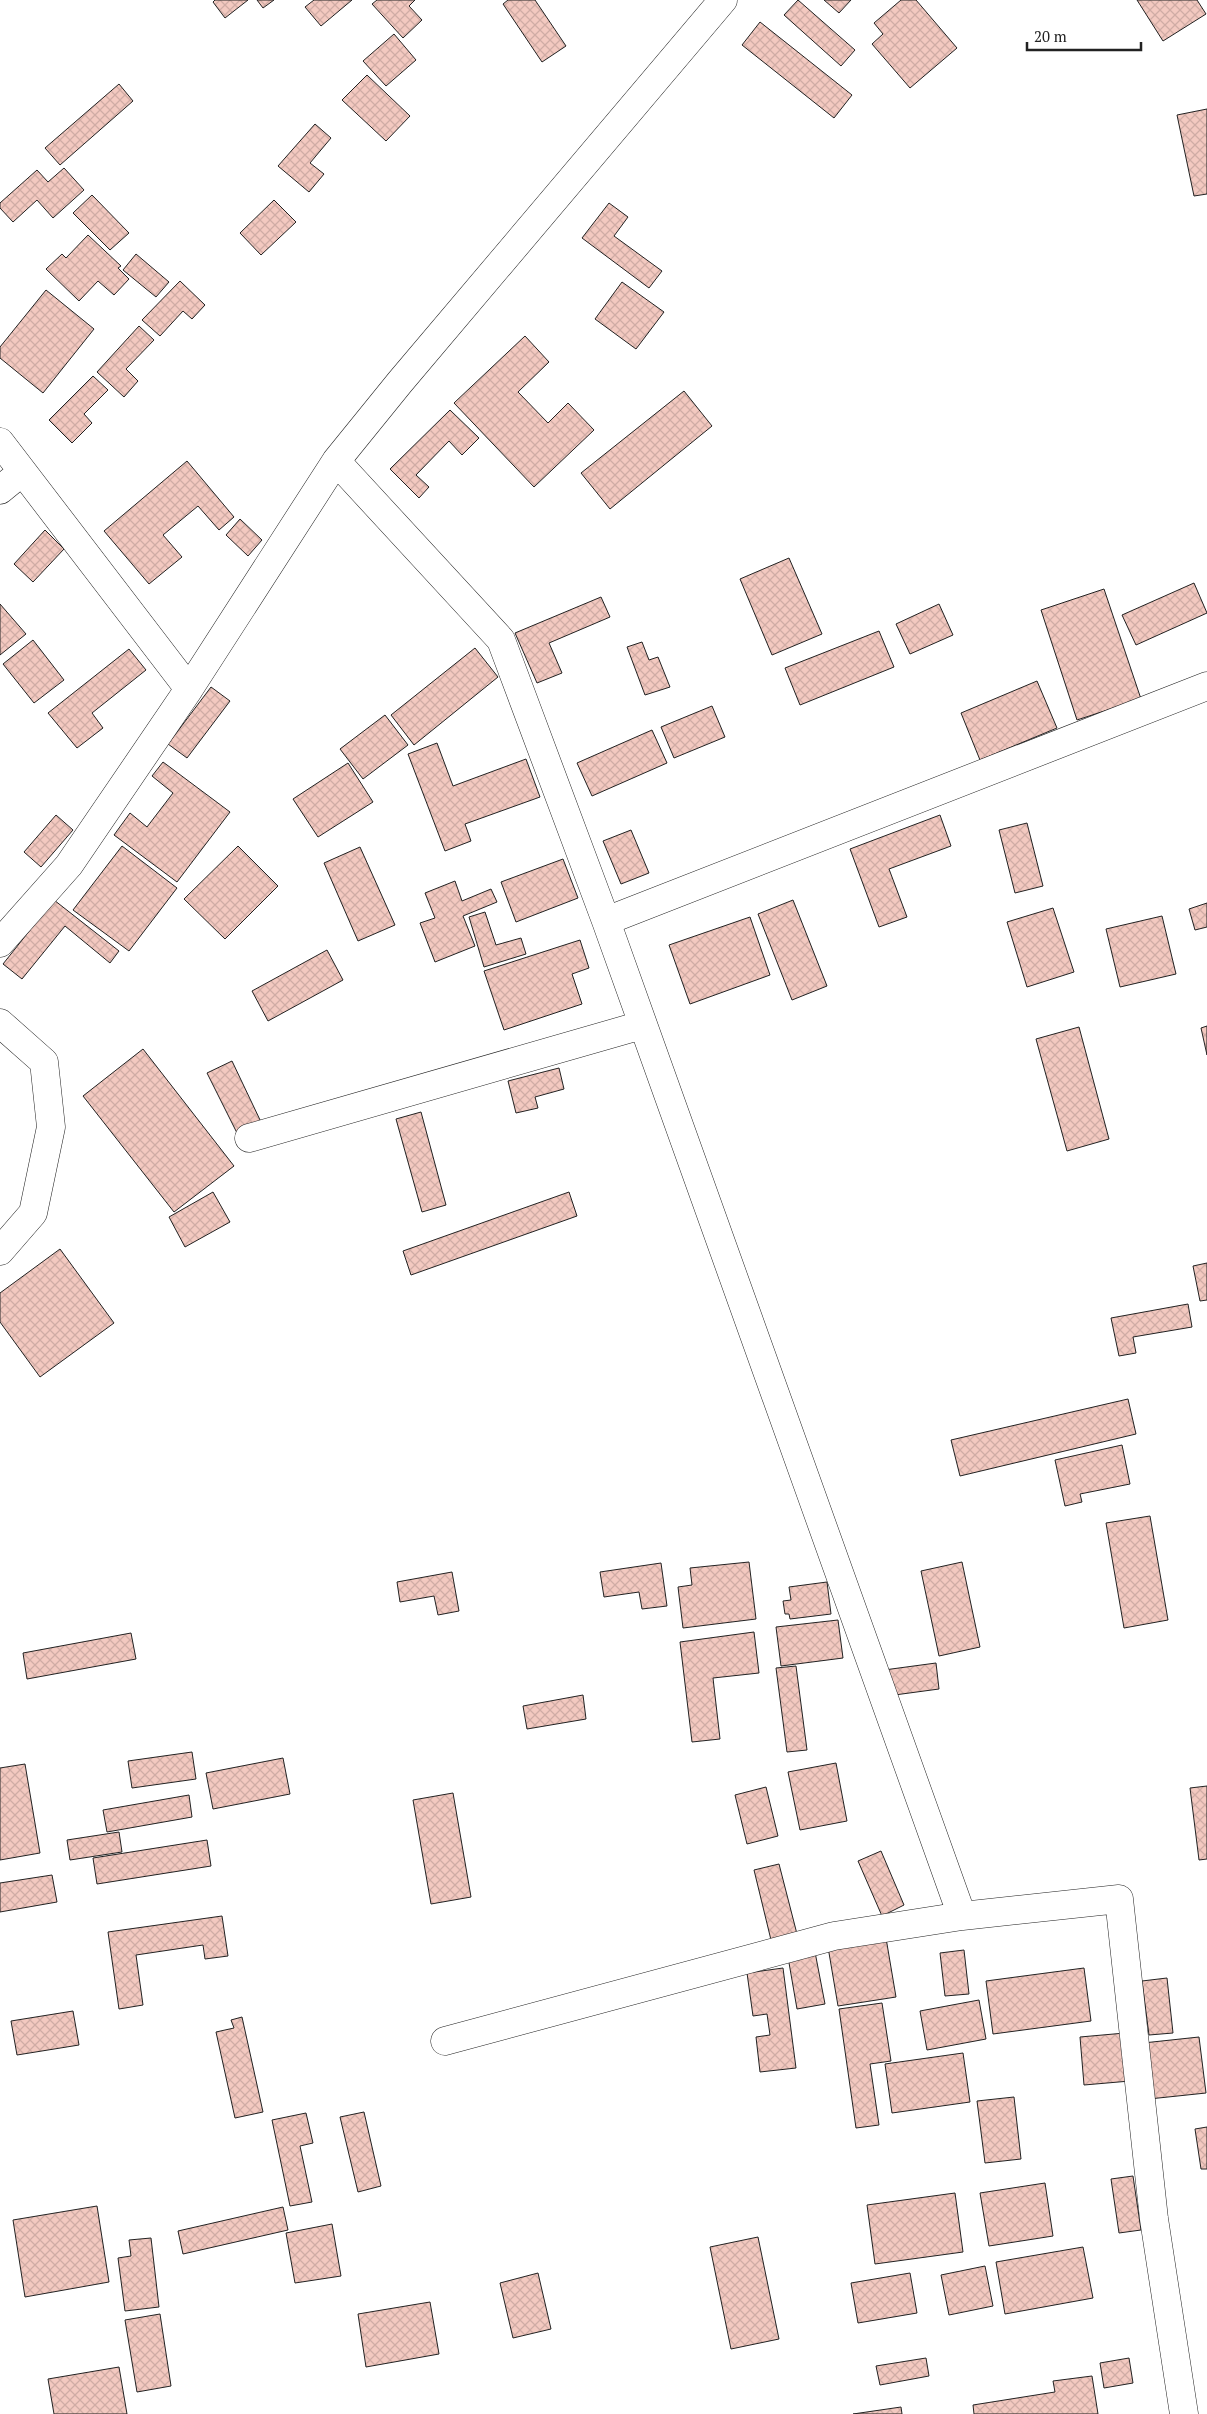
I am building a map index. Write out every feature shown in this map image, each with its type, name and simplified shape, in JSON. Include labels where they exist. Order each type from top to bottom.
[{"type":"street","points":[[0,943],[69,865],[188,689],[336,461],[406,375],[723,0]]},
{"type":"street","points":[[0,442],[188,689]]},
{"type":"street","points":[[336,461],[501,640],[606,921],[962,1916]]},
{"type":"street","points":[[0,490],[22,472]]},
{"type":"street","points":[[606,921],[1207,686]]},
{"type":"street","points":[[0,1024],[44,1062],[51,1127],[33,1213],[0,1251]]},
{"type":"street","points":[[249,1138],[642,1025]]},
{"type":"street","points":[[445,2041],[834,1936],[962,1916],[1119,1899],[1154,2219],[1184,2414]]},
{"type":"building","points":[[215,0],[248,0],[225,18],[213,2]]},
{"type":"building","points":[[257,0],[274,0],[263,8]]},
{"type":"building","points":[[314,0],[352,0],[321,26],[305,7]]},
{"type":"building","points":[[377,0],[415,0],[409,6],[422,20],[403,38],[372,4]]},
{"type":"building","points":[[508,0],[535,0],[566,46],[542,62],[503,4]]},
{"type":"building","points":[[798,0],[855,50],[841,66],[784,15]]},
{"type":"building","points":[[824,0],[851,0],[839,13]]},
{"type":"building","points":[[901,0],[916,0],[957,48],[910,88],[872,44],[883,34],[874,23]]},
{"type":"building","points":[[1137,0],[1197,0],[1206,14],[1163,41]]},
{"type":"building","points":[[760,22],[852,95],[834,118],[742,45]]},
{"type":"building","points":[[394,34],[416,60],[386,86],[363,61]]},
{"type":"building","points":[[367,75],[410,116],[386,141],[342,100]]},
{"type":"building","points":[[119,84],[133,101],[60,165],[45,148]]},
{"type":"building","points":[[1207,109],[1207,194],[1194,196],[1177,115]]},
{"type":"building","points":[[315,124],[331,138],[310,163],[324,174],[309,192],[278,166]]},
{"type":"building","points":[[64,168],[84,190],[53,218],[37,200],[13,222],[0,208],[0,203],[37,170],[48,182]]},
{"type":"building","points":[[92,195],[129,233],[110,250],[73,213]]},
{"type":"building","points":[[274,200],[296,222],[261,255],[240,233]]},
{"type":"building","points":[[609,203],[628,217],[614,236],[662,271],[649,288],[582,238]]},
{"type":"building","points":[[88,235],[121,266],[118,268],[129,279],[114,295],[98,281],[79,301],[46,269],[62,254],[66,258]]},
{"type":"building","points":[[136,254],[169,282],[156,297],[123,270]]},
{"type":"building","points":[[180,281],[205,305],[192,319],[183,311],[160,336],[142,320]]},
{"type":"building","points":[[622,282],[664,312],[636,349],[595,319]]},
{"type":"building","points":[[46,290],[94,329],[43,393],[0,358],[0,347]]},
{"type":"building","points":[[139,326],[154,340],[126,369],[138,381],[124,397],[97,372]]},
{"type":"building","points":[[525,336],[549,362],[518,392],[548,423],[568,403],[594,430],[534,487],[454,403]]},
{"type":"building","points":[[93,376],[108,390],[84,414],[92,423],[72,443],[49,420]]},
{"type":"building","points":[[684,391],[712,426],[610,509],[581,473]]},
{"type":"building","points":[[450,410],[479,438],[462,455],[449,441],[416,475],[429,487],[419,498],[390,469]]},
{"type":"building","points":[[187,461],[234,517],[219,530],[198,506],[163,535],[182,557],[149,584],[104,531]]},
{"type":"building","points":[[240,519],[262,540],[248,556],[226,535]]},
{"type":"building","points":[[45,530],[64,549],[33,582],[14,564]]},
{"type":"building","points":[[789,558],[822,634],[772,655],[740,579]]},
{"type":"building","points":[[1194,583],[1207,613],[1136,645],[1122,615]]},
{"type":"building","points":[[1104,589],[1141,699],[1077,720],[1041,610]]},
{"type":"building","points":[[601,597],[610,617],[549,643],[562,673],[537,683],[515,633]]},
{"type":"building","points":[[0,604],[26,634],[0,655]]},
{"type":"building","points":[[939,604],[953,635],[910,654],[896,624]]},
{"type":"building","points":[[879,631],[894,667],[800,705],[785,668]]},
{"type":"building","points":[[33,640],[64,680],[34,703],[3,664]]},
{"type":"building","points":[[642,642],[649,660],[658,657],[670,687],[645,695],[627,647]]},
{"type":"building","points":[[475,648],[498,677],[414,745],[391,715]]},
{"type":"building","points":[[129,649],[146,670],[92,713],[103,728],[77,748],[48,713]]},
{"type":"building","points":[[1037,681],[1057,728],[980,760],[961,713]]},
{"type":"building","points":[[211,687],[230,701],[187,758],[168,744]]},
{"type":"building","points":[[712,706],[725,737],[674,758],[661,727]]},
{"type":"building","points":[[385,715],[408,745],[363,779],[340,749]]},
{"type":"building","points":[[652,730],[667,763],[592,796],[577,763]]},
{"type":"building","points":[[437,743],[453,786],[526,759],[540,797],[465,824],[471,841],[445,851],[408,754]]},
{"type":"building","points":[[163,762],[230,812],[177,882],[114,835],[130,813],[147,827],[173,793],[152,776]]},
{"type":"building","points":[[348,763],[373,802],[318,837],[293,799]]},
{"type":"building","points":[[56,815],[73,830],[41,867],[24,852]]},
{"type":"building","points":[[940,815],[951,846],[889,869],[907,917],[879,927],[850,849]]},
{"type":"building","points":[[1027,823],[1043,886],[1015,893],[999,830]]},
{"type":"building","points":[[631,830],[649,873],[621,884],[603,841]]},
{"type":"building","points":[[122,846],[177,888],[129,951],[73,910]]},
{"type":"building","points":[[238,846],[278,886],[225,939],[184,899]]},
{"type":"building","points":[[360,847],[395,925],[358,941],[324,863]]},
{"type":"building","points":[[563,859],[578,898],[516,922],[501,882]]},
{"type":"building","points":[[455,881],[462,901],[491,889],[497,902],[463,916],[475,946],[435,962],[420,923],[435,918],[425,893]]},
{"type":"building","points":[[54,900],[119,951],[110,963],[65,926],[22,979],[3,964]]},
{"type":"building","points":[[793,900],[827,986],[792,1000],[758,914]]},
{"type":"building","points":[[1207,903],[1207,927],[1195,930],[1189,909]]},
{"type":"building","points":[[1053,908],[1074,972],[1027,987],[1007,922]]},
{"type":"building","points":[[485,912],[496,945],[521,938],[526,954],[484,967],[469,917]]},
{"type":"building","points":[[1162,916],[1176,974],[1120,987],[1106,929]]},
{"type":"building","points":[[750,917],[770,975],[690,1004],[669,945]]},
{"type":"building","points":[[580,940],[589,968],[572,974],[582,1004],[504,1030],[484,971]]},
{"type":"building","points":[[327,950],[343,980],[268,1021],[252,991]]},
{"type":"building","points":[[1207,1026],[1207,1055],[1201,1028]]},
{"type":"building","points":[[1079,1027],[1109,1139],[1067,1151],[1036,1039]]},
{"type":"building","points":[[143,1049],[234,1166],[174,1212],[83,1096]]},
{"type":"building","points":[[232,1061],[261,1122],[237,1133],[207,1073]]},
{"type":"building","points":[[559,1068],[564,1089],[535,1097],[538,1108],[516,1113],[508,1081]]},
{"type":"building","points":[[421,1112],[446,1205],[422,1212],[396,1119]]},
{"type":"building","points":[[213,1192],[230,1222],[185,1247],[169,1217]]},
{"type":"building","points":[[569,1192],[577,1216],[411,1275],[403,1251]]},
{"type":"building","points":[[60,1249],[114,1323],[40,1377],[0,1322],[0,1293]]},
{"type":"building","points":[[1207,1263],[1207,1300],[1200,1301],[1193,1266]]},
{"type":"building","points":[[1188,1304],[1192,1327],[1133,1337],[1136,1353],[1119,1356],[1111,1318]]},
{"type":"building","points":[[1128,1399],[1136,1434],[960,1476],[951,1440]]},
{"type":"building","points":[[1122,1445],[1130,1484],[1080,1494],[1082,1502],[1065,1506],[1055,1460]]},
{"type":"building","points":[[1150,1516],[1168,1620],[1124,1628],[1106,1523]]},
{"type":"building","points":[[749,1562],[756,1619],[683,1628],[678,1587],[692,1585],[690,1568]]},
{"type":"building","points":[[962,1562],[980,1647],[939,1656],[921,1571]]},
{"type":"building","points":[[661,1563],[667,1606],[642,1609],[639,1592],[604,1597],[600,1572]]},
{"type":"building","points":[[452,1572],[459,1611],[438,1615],[434,1596],[400,1602],[397,1582]]},
{"type":"building","points":[[827,1582],[831,1614],[790,1619],[789,1614],[785,1614],[783,1601],[791,1600],[789,1587]]},
{"type":"building","points":[[838,1620],[843,1658],[781,1666],[776,1627]]},
{"type":"building","points":[[754,1632],[759,1673],[713,1678],[720,1739],[692,1742],[680,1642]]},
{"type":"building","points":[[131,1633],[136,1659],[27,1679],[23,1653]]},
{"type":"building","points":[[936,1663],[939,1689],[887,1696],[884,1670]]},
{"type":"building","points":[[796,1666],[807,1750],[787,1752],[776,1668]]},
{"type":"building","points":[[583,1695],[586,1719],[527,1729],[523,1706]]},
{"type":"building","points":[[192,1752],[196,1779],[132,1788],[128,1761]]},
{"type":"building","points":[[283,1758],[290,1794],[213,1809],[206,1773]]},
{"type":"building","points":[[836,1763],[847,1821],[800,1830],[788,1772]]},
{"type":"building","points":[[25,1764],[40,1853],[0,1860],[0,1768]]},
{"type":"building","points":[[1207,1786],[1207,1859],[1199,1860],[1190,1788]]},
{"type":"building","points":[[766,1787],[778,1836],[747,1844],[735,1795]]},
{"type":"building","points":[[453,1793],[471,1897],[431,1904],[413,1800]]},
{"type":"building","points":[[189,1795],[192,1817],[107,1832],[103,1810]]},
{"type":"building","points":[[119,1832],[122,1852],[70,1860],[67,1840]]},
{"type":"building","points":[[207,1840],[211,1866],[97,1884],[93,1858]]},
{"type":"building","points":[[881,1851],[904,1905],[882,1916],[858,1861]]},
{"type":"building","points":[[779,1864],[797,1934],[771,1940],[754,1870]]},
{"type":"building","points":[[52,1875],[57,1902],[0,1912],[0,1883]]},
{"type":"building","points":[[222,1916],[228,1956],[205,1959],[203,1945],[136,1955],[143,2005],[119,2009],[108,1932]]},
{"type":"building","points":[[886,1938],[896,1997],[838,2006],[828,1947]]},
{"type":"building","points":[[964,1950],[969,1994],[945,1996],[940,1953]]},
{"type":"building","points":[[815,1952],[825,2004],[797,2009],[788,1957]]},
{"type":"building","points":[[783,1968],[796,2068],[760,2072],[756,2037],[770,2035],[767,2014],[753,2016],[747,1973]]},
{"type":"building","points":[[1084,1968],[1091,2021],[993,2034],[986,1981]]},
{"type":"building","points":[[1167,1978],[1173,2033],[1149,2035],[1142,1981]]},
{"type":"building","points":[[979,2000],[986,2039],[927,2050],[920,2011]]},
{"type":"building","points":[[882,2003],[891,2061],[870,2064],[879,2125],[856,2128],[839,2009]]},
{"type":"building","points":[[73,2011],[79,2045],[17,2055],[11,2021]]},
{"type":"building","points":[[242,2017],[263,2112],[235,2118],[216,2032],[234,2028],[231,2020]]},
{"type":"building","points":[[1125,2033],[1130,2081],[1084,2085],[1080,2037]]},
{"type":"building","points":[[1199,2037],[1206,2093],[1149,2099],[1143,2043]]},
{"type":"building","points":[[963,2053],[970,2102],[892,2113],[885,2064]]},
{"type":"building","points":[[1014,2097],[1021,2159],[985,2163],[977,2101]]},
{"type":"building","points":[[364,2112],[381,2186],[358,2192],[340,2117]]},
{"type":"building","points":[[306,2113],[313,2143],[300,2146],[312,2202],[290,2206],[272,2120]]},
{"type":"building","points":[[1207,2127],[1207,2169],[1201,2169],[1195,2129]]},
{"type":"building","points":[[1133,2176],[1141,2230],[1119,2233],[1111,2179]]},
{"type":"building","points":[[1045,2183],[1053,2236],[989,2246],[980,2193]]},
{"type":"building","points":[[955,2193],[963,2252],[875,2264],[867,2205]]},
{"type":"building","points":[[97,2206],[109,2282],[25,2297],[13,2220]]},
{"type":"building","points":[[283,2207],[288,2230],[183,2254],[178,2231]]},
{"type":"building","points":[[332,2224],[341,2276],[295,2283],[286,2233]]},
{"type":"building","points":[[758,2237],[779,2339],[731,2349],[710,2247]]},
{"type":"building","points":[[151,2238],[159,2307],[125,2311],[118,2258],[131,2256],[129,2240]]},
{"type":"building","points":[[1083,2247],[1093,2298],[1005,2314],[996,2262]]},
{"type":"building","points":[[985,2266],[993,2306],[949,2315],[941,2275]]},
{"type":"building","points":[[538,2273],[551,2329],[513,2338],[500,2283]]},
{"type":"building","points":[[910,2273],[917,2313],[858,2323],[851,2283]]},
{"type":"building","points":[[430,2302],[439,2354],[366,2367],[358,2314]]},
{"type":"building","points":[[160,2314],[171,2386],[137,2392],[125,2320]]},
{"type":"building","points":[[926,2358],[929,2376],[880,2385],[876,2366]]},
{"type":"building","points":[[1129,2358],[1133,2383],[1104,2388],[1100,2363]]},
{"type":"building","points":[[119,2367],[127,2414],[54,2414],[48,2379]]},
{"type":"building","points":[[1092,2376],[1098,2414],[974,2414],[973,2405],[1055,2392],[1053,2381]]},
{"type":"building","points":[[901,2407],[902,2414],[853,2414]]}]
